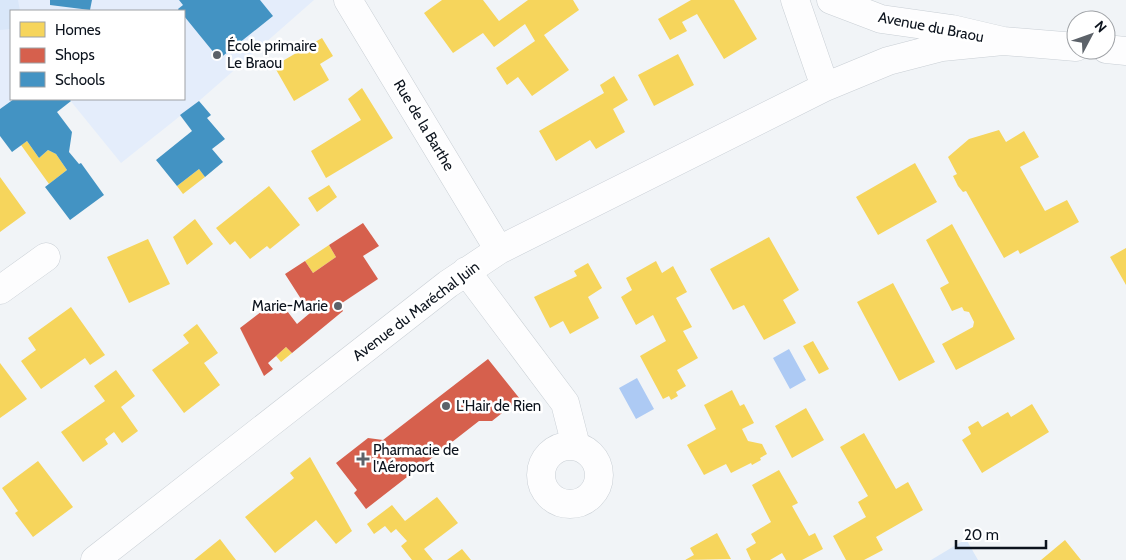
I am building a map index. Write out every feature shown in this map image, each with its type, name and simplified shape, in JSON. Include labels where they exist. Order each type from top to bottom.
[{"type":"street","name":"Rue de la Barthe","points":[[348,0],[499,250]]},
{"type":"street","points":[[795,0],[825,87]]},
{"type":"street","name":"Avenue du Braou","points":[[831,0],[881,19],[952,29],[1003,41],[1066,46]]},
{"type":"street","name":"Avenue du Braou","points":[[825,87],[888,61],[942,47],[1003,41]]},
{"type":"street","name":"Avenue du Maréchal Juin","points":[[94,560],[466,271],[499,250],[825,87]]},
{"type":"street","points":[[0,290],[46,258]]},
{"type":"street","points":[[466,271],[565,403],[576,446]]},
{"type":"shaded area","name":"École primaire Le Braou","points":[[0,0],[314,0],[199,101],[121,163],[70,100],[185,100],[185,10],[10,10],[10,100],[13,100],[0,109]]},
{"type":"shaded area","points":[[0,0],[18,0],[20,10],[10,10],[10,29],[0,30]]},
{"type":"shaded area","points":[[966,539],[978,560],[931,560]]},
{"type":"water","points":[[789,349],[806,380],[790,389],[773,358]]},
{"type":"water","points":[[637,378],[654,409],[636,419],[619,388]]},
{"type":"building: Homes","points":[[442,0],[483,0],[499,21],[528,0],[573,0],[579,10],[544,35],[569,70],[532,96],[518,77],[507,85],[496,68],[535,41],[525,24],[494,47],[483,33],[453,53],[424,13]]},
{"type":"building: Homes","points":[[691,0],[734,0],[757,39],[724,59],[697,14],[682,22],[687,31],[670,40],[658,19]]},
{"type":"building: Homes","points":[[322,38],[333,56],[320,64],[329,80],[294,101],[274,66]]},
{"type":"building: Homes","points":[[678,54],[694,85],[654,106],[638,75]]},
{"type":"building: Homes","points":[[614,76],[628,100],[613,109],[625,132],[596,149],[590,140],[556,161],[539,131],[604,93],[600,85]]},
{"type":"building: Homes","points":[[362,88],[393,138],[326,178],[311,151],[361,120],[348,99]]},
{"type":"building: Homes","points":[[999,130],[1006,142],[1024,131],[1039,157],[1020,167],[1045,211],[1067,200],[1079,222],[1020,254],[1018,250],[1004,258],[966,191],[963,192],[958,186],[953,176],[957,174],[948,157],[969,139]]},
{"type":"building: Homes","points":[[27,141],[39,158],[48,150],[56,154],[67,170],[49,184],[21,145]]},
{"type":"building: Homes","points":[[915,163],[937,202],[878,235],[856,197]]},
{"type":"building: Homes","points":[[199,169],[205,177],[183,194],[177,186]]},
{"type":"building: Homes","points":[[0,177],[26,213],[0,232]]},
{"type":"building: Homes","points":[[329,185],[337,197],[317,212],[308,198]]},
{"type":"building: Homes","points":[[269,186],[300,225],[270,249],[267,246],[250,259],[235,241],[230,245],[216,228]]},
{"type":"building: Homes","points":[[195,219],[213,244],[187,265],[173,237]]},
{"type":"building: Homes","points":[[952,224],[1015,339],[956,370],[942,344],[973,327],[974,322],[969,312],[964,311],[962,307],[952,311],[940,288],[949,283],[926,240]]},
{"type":"building: Homes","points":[[769,237],[799,290],[783,300],[796,323],[764,340],[744,305],[733,310],[710,269]]},
{"type":"building: Homes","points":[[148,239],[170,284],[129,303],[107,257]]},
{"type":"building: Homes","points":[[329,245],[336,257],[313,273],[305,261]]},
{"type":"building: Homes","points":[[1126,248],[1126,285],[1110,257]]},
{"type":"building: Homes","points":[[656,261],[662,273],[673,266],[687,292],[676,298],[692,327],[683,331],[698,358],[677,370],[686,386],[676,392],[678,396],[671,400],[669,396],[663,399],[640,356],[666,341],[653,315],[636,325],[621,297],[632,290],[626,278]]},
{"type":"building: Homes","points":[[588,263],[602,288],[588,297],[599,318],[570,334],[563,321],[550,328],[534,297],[577,276],[574,271]]},
{"type":"building: Homes","points":[[893,283],[935,362],[899,381],[857,302]]},
{"type":"building: Homes","points":[[71,307],[105,355],[90,365],[85,358],[41,389],[21,361],[36,350],[28,338]]},
{"type":"building: Homes","points":[[197,324],[218,353],[204,363],[220,385],[184,413],[152,370],[189,343],[183,335]]},
{"type":"building: Homes","points":[[813,341],[829,369],[819,374],[803,346]]},
{"type":"building: Homes","points":[[286,347],[292,353],[281,362],[276,356]]},
{"type":"building: Homes","points":[[0,363],[27,399],[0,418]]},
{"type":"building: Homes","points":[[116,370],[135,396],[121,407],[138,431],[122,443],[114,432],[105,439],[108,444],[83,462],[61,432],[105,401],[94,386]]},
{"type":"building: Homes","points":[[732,390],[740,406],[744,404],[754,423],[742,429],[748,441],[762,444],[767,454],[752,465],[751,463],[731,473],[726,464],[704,475],[687,445],[716,429],[704,405]]},
{"type":"building: Homes","points":[[1032,404],[1049,432],[982,473],[962,440],[971,434],[968,427],[978,421],[982,427],[1008,412],[1011,417]]},
{"type":"building: Homes","points":[[806,408],[824,440],[792,458],[775,426]]},
{"type":"building: Homes","points":[[864,433],[896,489],[908,482],[923,510],[876,537],[883,550],[864,560],[846,560],[833,536],[866,517],[858,502],[868,496],[840,447]]},
{"type":"building: Homes","points":[[310,457],[352,531],[336,544],[316,520],[275,553],[245,517],[294,478],[290,473]]},
{"type":"building: Homes","points":[[38,461],[73,507],[33,537],[15,513],[18,511],[2,488]]},
{"type":"building: Homes","points":[[779,470],[798,503],[792,506],[809,536],[815,533],[823,549],[802,560],[786,560],[782,553],[770,560],[751,560],[746,549],[756,543],[751,534],[771,522],[752,485]]},
{"type":"building: Homes","points":[[437,497],[458,523],[424,549],[433,560],[412,560],[401,546],[407,541],[396,529],[391,533],[385,526],[374,534],[367,524],[392,505],[405,521]]},
{"type":"building: Homes","points":[[717,533],[731,559],[685,560],[694,555],[690,548]]},
{"type":"building: Homes","points":[[220,539],[236,560],[194,560]]},
{"type":"building: Homes","points":[[1065,540],[1081,560],[1041,560]]},
{"type":"building: Homes","points":[[462,549],[471,560],[447,560]]},
{"type":"building: Shops","points":[[363,223],[379,246],[363,256],[378,279],[339,305],[343,311],[292,353],[286,347],[268,363],[273,369],[264,376],[240,328],[278,299],[297,324],[310,313],[285,274],[305,261],[313,273],[336,257],[329,245]]},
{"type":"building: Shops","points":[[488,359],[520,399],[492,421],[479,421],[366,509],[354,493],[357,490],[336,463],[368,438],[383,440]]},
{"type":"building: Schools","points":[[50,0],[92,0],[90,10],[50,5]]},
{"type":"building: Schools","points":[[179,0],[260,0],[273,16],[219,59],[185,17],[185,10],[178,10],[183,5]]},
{"type":"building: Schools","points":[[13,100],[70,100],[57,112],[72,132],[69,152],[79,164],[81,163],[104,195],[70,220],[45,187],[67,170],[56,154],[48,150],[39,158],[27,141],[12,152],[0,136],[0,109]]},
{"type":"building: Schools","points":[[199,101],[211,115],[207,118],[225,139],[212,149],[223,162],[205,177],[199,169],[177,186],[156,160],[192,131],[180,115]]},
{"type":"place","name":"École primaire Le Braou","points":[[217,55]]},
{"type":"place","name":"Marie-Marie","points":[[338,306]]},
{"type":"place","name":"L'Hair de Rien","points":[[446,406]]},
{"type":"place","name":"Pharmacie de l'Aéroport","points":[[363,459]]}]
